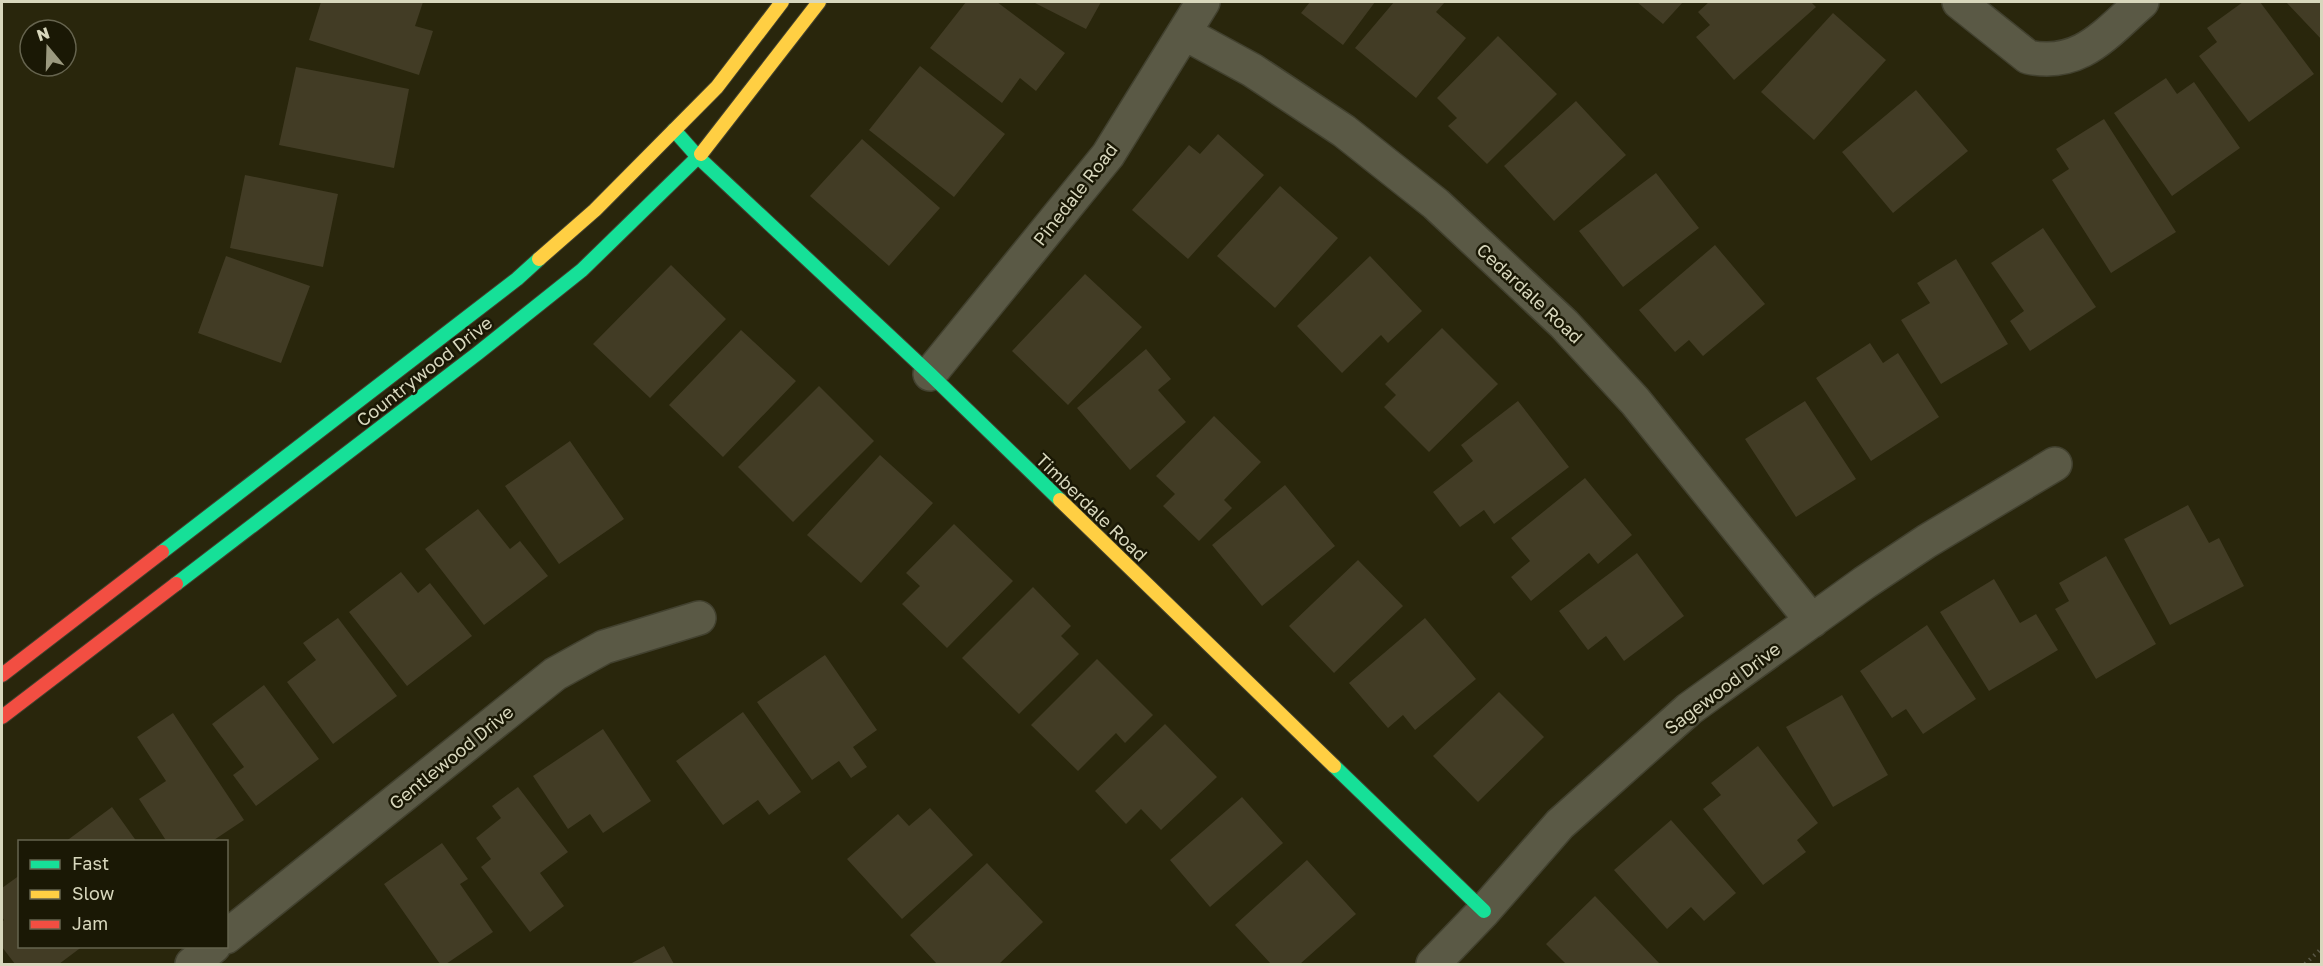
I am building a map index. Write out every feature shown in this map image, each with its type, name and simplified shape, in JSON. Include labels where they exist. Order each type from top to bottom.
[{"type":"street","name":"Countrywood Drive","points":[[2,675],[517,279],[595,210],[717,87],[782,2]]},
{"type":"street","name":"Countrywood Drive","points":[[2,717],[487,346],[582,270],[698,157],[819,2]]},
{"type":"street","name":"Pinedale Road","points":[[930,374],[1108,155],[1203,2]]},
{"type":"street","points":[[1959,2],[2028,57],[2054,59],[2084,51],[2142,2]]},
{"type":"street","name":"Cedardale Road","points":[[1184,33],[1252,70],[1344,131],[1436,204],[1564,324],[1635,401],[1812,621]]},
{"type":"street","name":"Timberdale Road","points":[[674,130],[698,157],[930,374],[1484,911]]},
{"type":"street","name":"Sagewood Drive","points":[[1433,964],[1484,911],[1560,824],[1638,752],[1689,709],[1864,583],[1927,541],[2055,464]]},
{"type":"street","name":"Gentlewood Drive","points":[[228,935],[555,674],[614,643],[699,618]]},
{"type":"street","points":[[192,964],[212,948]]},
{"type":"path","points":[[2305,964],[2322,948]]},
{"type":"building","points":[[321,2],[423,2],[415,26],[433,31],[419,75],[309,40]]},
{"type":"building","points":[[966,2],[997,2],[1065,53],[1036,91],[1020,78],[1002,103],[930,48]]},
{"type":"building","points":[[1033,2],[1101,2],[1086,29]]},
{"type":"building","points":[[1310,2],[1375,2],[1343,45],[1301,13]]},
{"type":"building","points":[[1394,2],[1445,2],[1436,12],[1466,38],[1416,98],[1355,48]]},
{"type":"building","points":[[1637,2],[1683,2],[1663,24]]},
{"type":"building","points":[[1709,2],[1811,2],[1816,7],[1734,80],[1696,37],[1710,25],[1698,12]]},
{"type":"building","points":[[2243,2],[2260,2],[2314,74],[2249,122],[2199,56],[2217,42],[2207,28]]},
{"type":"building","points":[[2286,2],[2322,2],[2322,40]]},
{"type":"building","points":[[1833,13],[1886,60],[1814,140],[1761,92]]},
{"type":"building","points":[[1498,36],[1557,94],[1487,164],[1448,126],[1457,118],[1437,98]]},
{"type":"building","points":[[920,66],[1005,134],[954,197],[869,130]]},
{"type":"building","points":[[296,67],[409,89],[394,168],[279,145]]},
{"type":"building","points":[[2166,78],[2177,94],[2194,82],[2240,148],[2172,196],[2114,113]]},
{"type":"building","points":[[1916,90],[1968,151],[1893,213],[1842,152]]},
{"type":"building","points":[[1576,101],[1626,155],[1554,221],[1504,166]]},
{"type":"building","points":[[2104,119],[2176,232],[2111,273],[2052,180],[2069,169],[2056,149]]},
{"type":"building","points":[[1218,134],[1264,175],[1188,259],[1132,210],[1189,145],[1200,154]]},
{"type":"building","points":[[862,139],[940,208],[889,266],[810,196]]},
{"type":"building","points":[[1656,173],[1699,228],[1623,287],[1579,231]]},
{"type":"building","points":[[245,175],[338,194],[323,267],[230,248]]},
{"type":"building","points":[[1280,186],[1338,238],[1275,308],[1217,256]]},
{"type":"building","points":[[2043,228],[2096,307],[2030,351],[2010,321],[2024,311],[1991,263]]},
{"type":"building","points":[[1715,245],[1765,304],[1703,356],[1689,340],[1675,352],[1639,310]]},
{"type":"building","points":[[226,256],[310,286],[281,363],[198,333]]},
{"type":"building","points":[[1370,256],[1422,311],[1388,343],[1381,335],[1342,373],[1297,326]]},
{"type":"building","points":[[1956,259],[2008,344],[1941,384],[1901,320],[1930,303],[1917,283]]},
{"type":"building","points":[[671,265],[726,319],[650,398],[593,344]]},
{"type":"building","points":[[1085,274],[1142,327],[1068,405],[1012,351]]},
{"type":"building","points":[[1442,328],[1498,384],[1429,452],[1384,407],[1396,395],[1385,384]]},
{"type":"building","points":[[741,330],[796,381],[723,457],[669,405]]},
{"type":"building","points":[[1870,343],[1883,363],[1898,353],[1939,417],[1871,461],[1816,378]]},
{"type":"building","points":[[1146,349],[1171,379],[1158,390],[1186,422],[1130,470],[1077,408]]},
{"type":"building","points":[[819,386],[874,441],[793,522],[738,467]]},
{"type":"building","points":[[1518,401],[1569,467],[1494,524],[1484,510],[1460,527],[1433,492],[1473,461],[1461,445]]},
{"type":"building","points":[[1805,401],[1856,479],[1796,517],[1745,439]]},
{"type":"building","points":[[1214,416],[1261,462],[1224,500],[1232,508],[1199,541],[1163,506],[1175,494],[1156,476]]},
{"type":"building","points":[[570,441],[624,519],[559,564],[505,486]]},
{"type":"building","points":[[880,455],[933,503],[861,583],[807,535]]},
{"type":"building","points":[[1585,478],[1632,535],[1598,564],[1589,553],[1531,601],[1511,577],[1530,561],[1511,538]]},
{"type":"building","points":[[1285,485],[1335,546],[1262,606],[1212,545]]},
{"type":"building","points":[[2188,505],[2209,543],[2219,538],[2244,586],[2170,625],[2124,539]]},
{"type":"building","points":[[478,509],[510,549],[520,541],[548,576],[484,625],[425,549]]},
{"type":"building","points":[[954,524],[1013,581],[947,648],[902,604],[920,586],[906,573]]},
{"type":"building","points":[[1637,553],[1684,616],[1624,661],[1606,636],[1588,650],[1559,611]]},
{"type":"building","points":[[2106,556],[2156,644],[2096,679],[2055,609],[2069,601],[2059,583]]},
{"type":"building","points":[[1358,560],[1403,606],[1334,673],[1289,626]]},
{"type":"building","points":[[401,572],[418,593],[430,583],[472,636],[407,686],[349,612]]},
{"type":"building","points":[[1994,579],[2020,623],[2036,614],[2058,650],[1989,691],[1940,612]]},
{"type":"building","points":[[1033,587],[1071,626],[1061,636],[1079,654],[1019,714],[962,658]]},
{"type":"building","points":[[338,618],[397,696],[333,744],[287,682],[316,660],[303,643]]},
{"type":"building","points":[[1425,618],[1476,679],[1415,730],[1403,715],[1388,728],[1349,683]]},
{"type":"building","points":[[1927,625],[1976,699],[1923,734],[1906,709],[1892,718],[1860,671]]},
{"type":"building","points":[[825,655],[877,730],[853,747],[867,767],[851,778],[839,761],[812,780],[757,702]]},
{"type":"building","points":[[1097,659],[1153,715],[1125,743],[1116,733],[1078,771],[1031,725]]},
{"type":"building","points":[[264,685],[319,759],[256,806],[233,775],[244,767],[212,724]]},
{"type":"building","points":[[1499,692],[1544,737],[1478,802],[1433,756]]},
{"type":"building","points":[[1842,695],[1888,775],[1833,807],[1786,727]]},
{"type":"building","points":[[743,712],[801,792],[769,815],[758,800],[723,825],[676,761]]},
{"type":"building","points":[[173,713],[244,820],[214,840],[166,840],[139,799],[166,781],[137,737]]},
{"type":"building","points":[[1165,724],[1217,777],[1161,830],[1141,809],[1126,824],[1095,791]]},
{"type":"building","points":[[603,729],[651,801],[603,833],[590,814],[568,829],[533,776]]},
{"type":"building","points":[[1758,746],[1818,823],[1797,840],[1806,852],[1763,885],[1703,809],[1721,795],[1711,783]]},
{"type":"building","points":[[518,787],[568,852],[540,873],[564,906],[530,932],[481,867],[491,859],[476,838],[501,818],[492,806]]},
{"type":"building","points":[[1242,797],[1283,843],[1210,907],[1170,860]]},
{"type":"building","points":[[112,807],[136,840],[68,840]]},
{"type":"building","points":[[930,808],[973,855],[902,919],[847,859],[898,814],[909,826]]},
{"type":"building","points":[[1671,820],[1736,893],[1704,921],[1691,907],[1667,929],[1614,870]]},
{"type":"building","points":[[442,843],[468,879],[460,884],[493,932],[446,964],[440,964],[384,884]]},
{"type":"building","points":[[1307,860],[1356,914],[1300,964],[1271,964],[1235,925]]},
{"type":"building","points":[[987,863],[1043,922],[999,964],[937,964],[910,935]]},
{"type":"building","points":[[18,876],[18,948],[80,948],[59,964],[15,964],[2,947],[2,922],[4,920],[2,917],[2,888]]},
{"type":"building","points":[[1595,896],[1660,964],[1566,964],[1546,944]]},
{"type":"building","points":[[664,946],[674,964],[630,964]]},
{"type":"traffic: fast","points":[[674,130],[698,157],[930,374],[1060,500]]},
{"type":"traffic: fast","points":[[176,584],[478,353],[582,270],[701,154]]},
{"type":"traffic: fast","points":[[162,552],[517,279],[539,259]]},
{"type":"traffic: fast","points":[[1334,766],[1484,911]]},
{"type":"traffic: slow","points":[[539,259],[595,210],[717,87],[782,2]]},
{"type":"traffic: slow","points":[[701,154],[819,2]]},
{"type":"traffic: slow","points":[[1060,500],[1334,766]]},
{"type":"traffic: jam","points":[[2,675],[162,552]]},
{"type":"traffic: jam","points":[[2,717],[176,584]]}]
